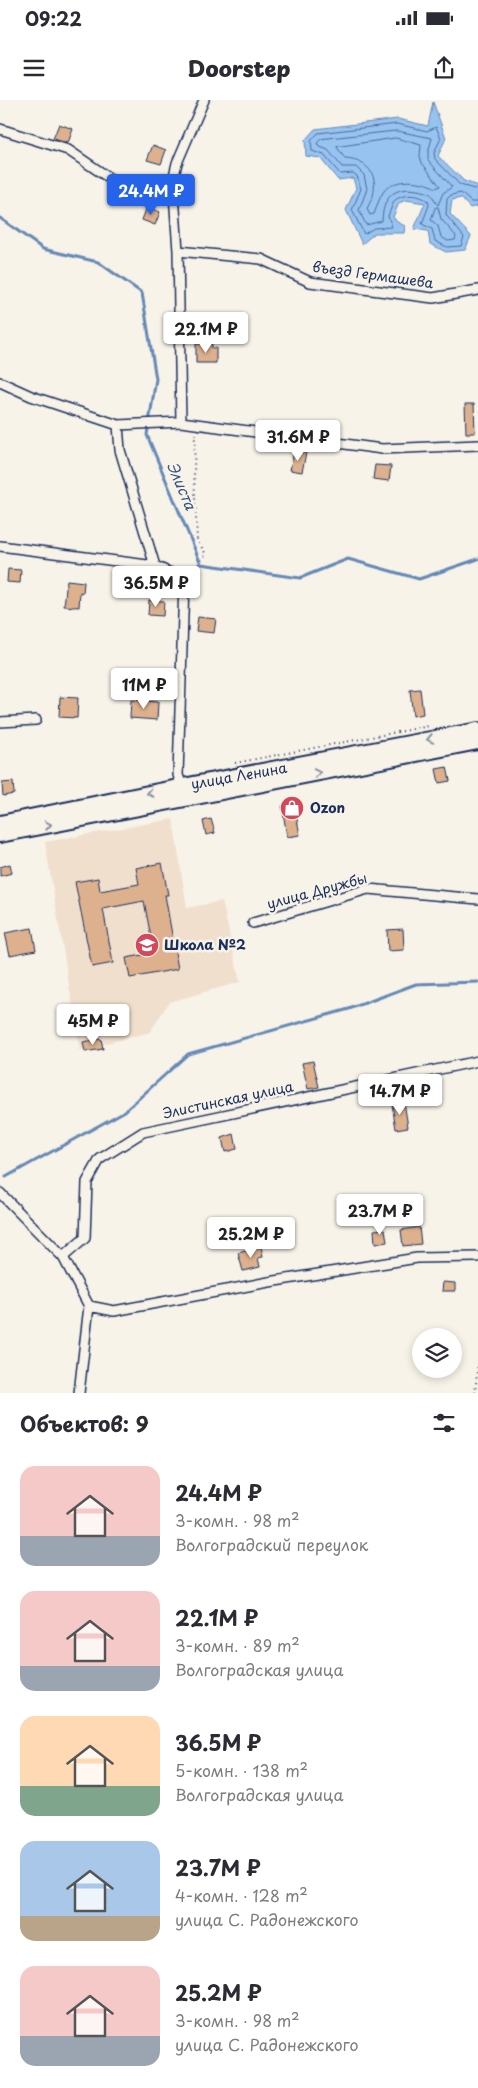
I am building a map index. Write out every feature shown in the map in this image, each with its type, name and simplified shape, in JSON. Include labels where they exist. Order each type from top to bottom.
[{"type":"main road","name":"улица Ленина","points":[[0,835],[184,792],[478,730]]},
{"type":"main road","name":"улица Ленина","points":[[0,823],[478,742]]},
{"type":"street","points":[[181,422],[178,251],[174,180],[177,163],[204,100]]},
{"type":"street","points":[[0,129],[68,150],[118,184],[174,200]]},
{"type":"street","name":"въезд Гермашева","points":[[178,251],[261,259],[310,282],[434,298],[478,290]]},
{"type":"street","points":[[0,382],[30,396],[118,425],[138,426],[181,422],[382,449],[478,445]]},
{"type":"street","points":[[118,425],[120,450],[155,566]]},
{"type":"street","points":[[0,546],[155,566],[178,576],[184,583],[178,775],[184,792]]},
{"type":"street","points":[[0,722],[36,720]]},
{"type":"street","name":"улица Дружбы","points":[[253,923],[368,889],[478,899]]},
{"type":"street","name":"Элистинская улица","points":[[63,1257],[85,1238],[87,1182],[100,1159],[143,1132],[478,1061]]},
{"type":"street","points":[[0,1193],[63,1257],[89,1306],[79,1393]]},
{"type":"street","points":[[89,1306],[114,1311],[269,1282],[417,1258],[478,1257]]},
{"type":"path","points":[[195,424],[194,472],[197,540],[205,555],[196,567]]},
{"type":"path","points":[[475,1393],[478,1363]]},
{"type":"shaded area","name":"Школа №2","points":[[173,819],[187,908],[222,901],[240,982],[169,1002],[150,1032],[80,1050],[45,842]]},
{"type":"water","points":[[433,102],[446,138],[438,156],[464,181],[478,186],[478,206],[470,208],[461,198],[452,200],[450,214],[471,236],[465,250],[446,252],[430,244],[428,231],[414,229],[425,203],[406,200],[399,203],[393,217],[397,222],[405,226],[404,233],[375,233],[362,244],[346,210],[356,188],[353,178],[338,180],[320,158],[306,156],[305,140],[315,129],[398,119],[428,126]]},
{"type":"building","points":[[59,124],[73,129],[68,143],[53,139]]},
{"type":"building","points":[[153,145],[166,150],[161,164],[147,160]]},
{"type":"building","points":[[147,207],[160,212],[155,225],[142,220]]},
{"type":"building","points":[[196,344],[212,344],[212,348],[216,348],[216,363],[196,363]]},
{"type":"building","points":[[465,404],[474,404],[475,433],[466,433]]},
{"type":"building","points":[[294,451],[306,453],[302,472],[290,470]]},
{"type":"building","points":[[375,465],[391,466],[389,481],[373,479]]},
{"type":"building","points":[[8,569],[21,570],[20,583],[7,582]]},
{"type":"building","points":[[67,580],[84,582],[83,593],[80,592],[79,607],[64,606]]},
{"type":"building","points":[[149,600],[164,601],[163,616],[148,615]]},
{"type":"building","points":[[198,617],[216,619],[214,633],[196,631]]},
{"type":"building","points":[[420,689],[423,714],[413,716],[410,690]]},
{"type":"building","points":[[60,697],[78,698],[77,718],[59,717]]},
{"type":"building","points":[[131,700],[158,702],[157,720],[130,718]]},
{"type":"building","points":[[447,767],[450,781],[439,783],[436,769]]},
{"type":"building","points":[[13,782],[14,794],[3,796],[2,783]]},
{"type":"building","points":[[294,804],[300,835],[287,837],[282,806]]},
{"type":"building","points":[[211,819],[215,833],[206,835],[203,821]]},
{"type":"building","points":[[162,863],[168,895],[165,895],[178,969],[130,978],[126,958],[154,953],[144,901],[103,909],[113,963],[92,967],[75,882],[98,878],[100,891],[139,884],[136,868]]},
{"type":"building","points":[[10,864],[12,873],[0,876],[0,867]]},
{"type":"building","points":[[32,928],[36,950],[10,955],[5,933]]},
{"type":"building","points":[[403,929],[404,950],[388,951],[387,930]]},
{"type":"building","points":[[101,1039],[103,1049],[85,1052],[83,1042]]},
{"type":"building","points":[[313,1061],[319,1087],[308,1089],[302,1063]]},
{"type":"building","points":[[404,1102],[408,1127],[396,1129],[392,1104]]},
{"type":"building","points":[[234,1134],[237,1149],[225,1152],[222,1138]]},
{"type":"building","points":[[419,1227],[421,1244],[403,1246],[401,1230]]},
{"type":"building","points":[[385,1229],[387,1242],[375,1244],[374,1230]]},
{"type":"building","points":[[261,1247],[263,1257],[258,1258],[260,1267],[243,1271],[238,1253]]},
{"type":"building","points":[[443,1282],[455,1283],[455,1291],[442,1291]]},
{"type":"waterway","name":"Элиста","points":[[0,218],[43,249],[98,262],[142,293],[156,379],[147,435],[201,564],[300,578],[348,559],[419,579],[478,559]]},
{"type":"waterway","points":[[6,1177],[125,1111],[188,1054],[349,1009],[416,984],[478,982]]},
{"type":"place","name":"Ozon","points":[[292,808]]},
{"type":"place","name":"Школа №2","points":[[147,945]]}]
